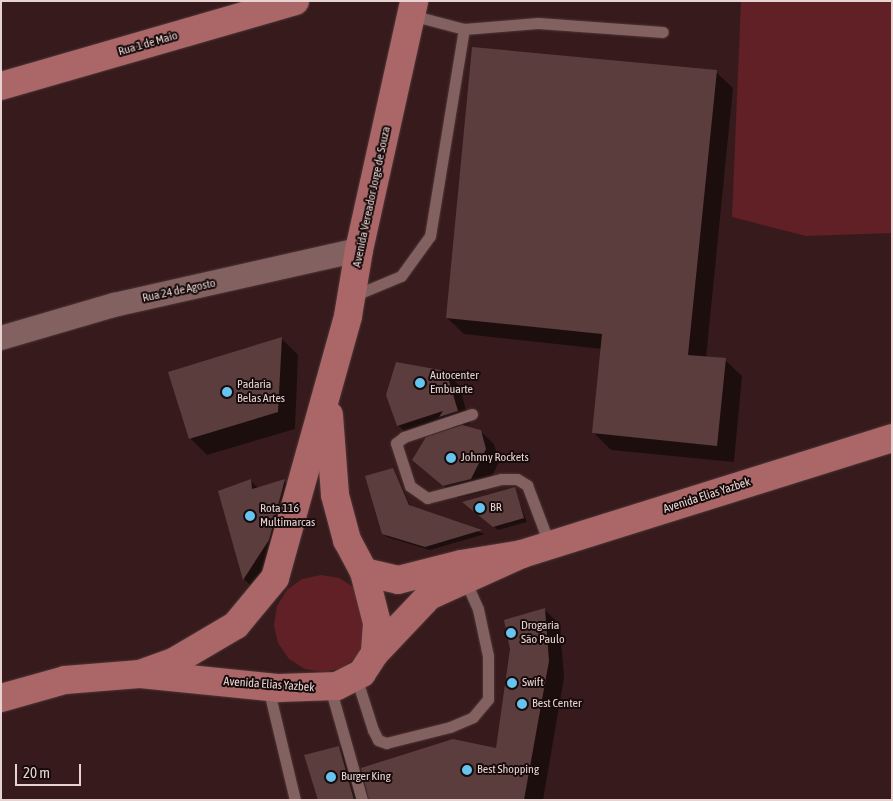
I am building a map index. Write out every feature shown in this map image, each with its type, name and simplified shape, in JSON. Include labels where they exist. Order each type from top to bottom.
[{"type":"main road","name":"Rua 1 de Maio","points":[[1,86],[295,1]]},
{"type":"main road","name":"Avenida Vereador Jorge de Souza","points":[[140,674],[175,661],[236,625],[275,578],[329,393],[352,296],[359,250],[409,6]]},
{"type":"main road","name":"Avenida Vereador Jorge de Souza","points":[[329,393],[335,495],[350,548],[364,572],[377,623],[375,653]]},
{"type":"main road","name":"Avenida Elias Yazbek","points":[[364,572],[398,580],[461,564],[522,554],[892,438]]},
{"type":"main road","name":"Avenida Elias Yazbek","points":[[1,698],[65,680],[140,674],[268,687],[330,687],[356,677],[419,604],[465,580],[522,554]]},
{"type":"street","name":"Rua 24 de Agosto","points":[[1,338],[114,305],[359,250]]},
{"type":"lane","points":[[409,6],[464,29],[538,23],[663,32]]},
{"type":"lane","points":[[352,296],[402,276],[430,236],[464,29]]},
{"type":"lane","points":[[472,414],[404,437],[396,443],[410,486],[427,498],[500,479],[517,479],[527,485],[550,546]]},
{"type":"lane","points":[[356,677],[373,730],[378,740],[386,744],[450,727],[473,717],[488,699],[488,656],[478,609],[465,580]]},
{"type":"lane","points":[[268,687],[295,800]]},
{"type":"lane","points":[[330,687],[362,800]]},
{"type":"shaded area","points":[[741,1],[892,1],[892,233],[806,236],[732,217]]},
{"type":"shaded area","points":[[321,575],[339,578],[355,588],[367,641],[357,657],[342,668],[323,672],[305,669],[289,659],[278,643],[274,625],[277,606],[287,590],[302,579]]},
{"type":"building","points":[[472,47],[717,70],[688,355],[726,358],[717,446],[592,433],[602,334],[446,318]]},
{"type":"building","name":"Padaria Belas Artes","points":[[282,337],[278,412],[189,439],[168,372]]},
{"type":"building","name":"Autocenter Embuarte","points":[[396,362],[446,371],[458,411],[439,417],[443,411],[397,426],[386,395]]},
{"type":"building","name":"Johnny Rockets","points":[[462,425],[481,430],[486,449],[471,479],[443,486],[412,460],[426,437]]},
{"type":"building","name":"BR","points":[[393,468],[409,505],[482,530],[425,547],[382,534],[365,476]]},
{"type":"building","name":"Rota 116 Multimarcas","points":[[251,479],[252,489],[285,479],[269,540],[243,580],[218,491]]},
{"type":"building","points":[[515,487],[524,518],[493,527],[462,502]]},
{"type":"building","name":"Best Center","points":[[545,608],[549,661],[524,800],[369,800],[361,768],[453,739],[496,748],[510,649],[504,620]]},
{"type":"building","name":"Burger King","points":[[339,746],[354,800],[318,800],[304,755]]},
{"type":"place","name":"Autocenter Embuarte","points":[[420,383]]},
{"type":"place","name":"Padaria Belas Artes","points":[[227,392]]},
{"type":"place","name":"Johnny Rockets","points":[[451,458]]},
{"type":"place","name":"BR","points":[[480,508]]},
{"type":"place","name":"Rota 116 Multimarcas","points":[[250,516]]},
{"type":"place","name":"Drogaria São Paulo","points":[[511,633]]},
{"type":"place","name":"Swift","points":[[512,683]]},
{"type":"place","name":"Best Center","points":[[522,704]]},
{"type":"place","name":"Best Shopping","points":[[467,770]]},
{"type":"place","name":"Burger King","points":[[331,777]]}]
